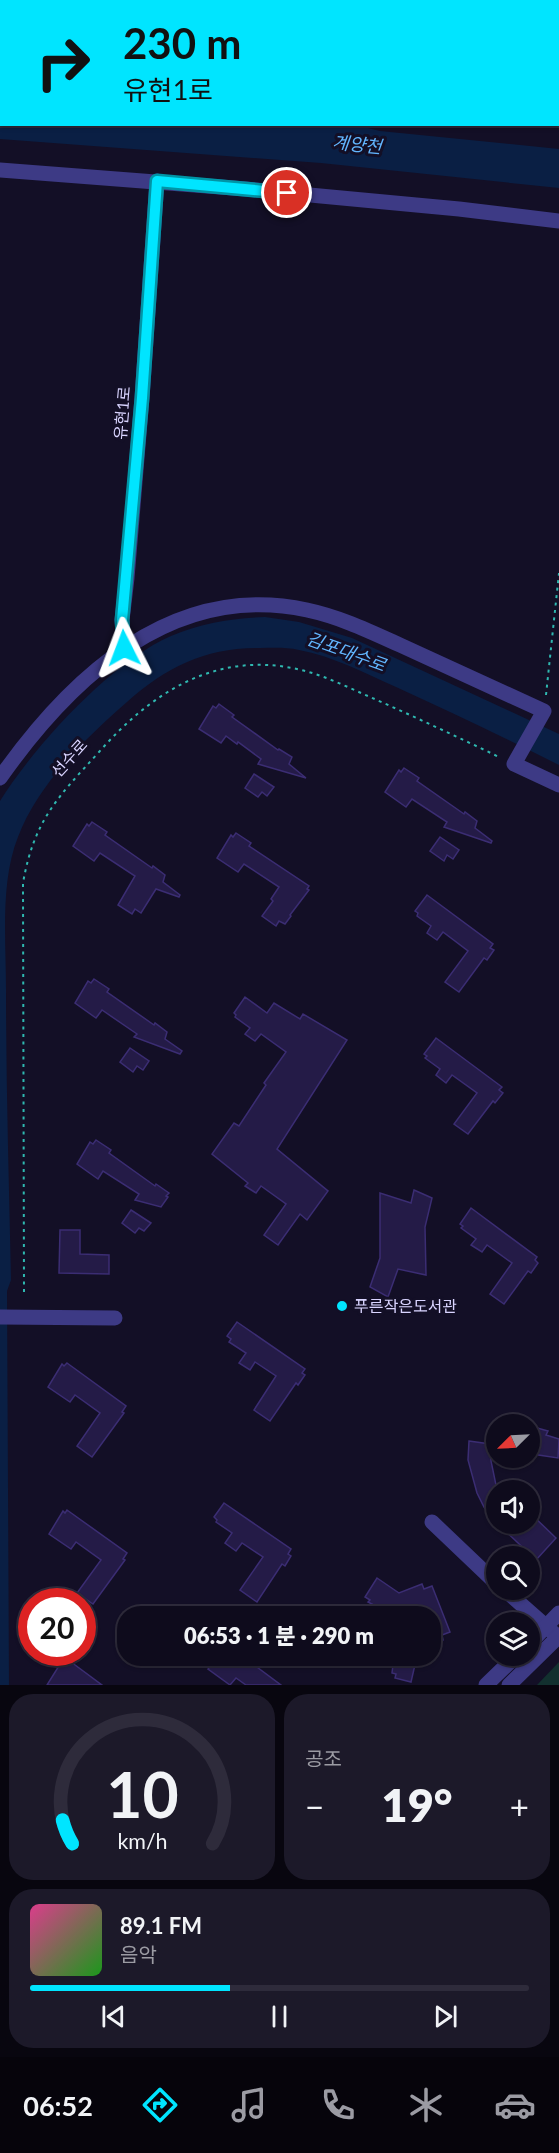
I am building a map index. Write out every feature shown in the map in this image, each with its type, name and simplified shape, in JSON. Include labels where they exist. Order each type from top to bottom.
[{"type":"street","points":[[0,170],[157,181],[459,209],[559,221]]},
{"type":"street","name":"유현1로","points":[[124,648],[122,620],[142,398],[157,181]]},
{"type":"street","points":[[0,778],[21,749],[72,692],[94,670],[124,648],[170,623],[208,610],[245,604],[306,609],[353,624],[544,711],[514,764],[559,785]]},
{"type":"street","points":[[0,1317],[115,1318]]},
{"type":"street","points":[[432,1522],[486,1573]]},
{"type":"street","points":[[509,1685],[559,1636],[517,1600]]},
{"type":"street","points":[[540,1633],[559,1613]]},
{"type":"street","points":[[486,1685],[506,1666]]},
{"type":"path","points":[[544,711],[559,573]]},
{"type":"path","name":"선수로","points":[[24,1292],[23,883],[28,856],[46,814],[105,744],[146,706],[185,682],[222,668],[271,665],[297,669],[332,681],[514,764]]},
{"type":"green space","points":[[559,1662],[559,1685],[537,1685]]},
{"type":"water","name":"계양천","points":[[0,126],[360,126],[380,131],[559,149],[559,188],[321,163],[0,139]]},
{"type":"water","name":"김포대수로","points":[[265,617],[299,622],[352,638],[559,734],[559,765],[437,706],[336,661],[289,648],[240,649],[222,651],[188,662],[157,678],[142,689],[79,747],[38,799],[18,837],[12,855],[5,912],[11,1280],[7,1291],[9,1685],[0,1685],[0,801],[33,755],[76,707],[124,665],[148,648],[182,631],[217,622]]},
{"type":"building","points":[[219,704],[234,715],[232,717],[278,750],[292,757],[289,764],[306,778],[258,764],[261,759],[238,742],[237,744],[226,736],[221,743],[199,729],[213,706],[216,708]]},
{"type":"building","points":[[404,768],[419,778],[417,781],[477,821],[475,828],[492,841],[491,843],[444,827],[447,822],[412,799],[406,807],[385,792],[399,770],[401,772]]},
{"type":"building","points":[[254,774],[274,787],[267,796],[262,792],[258,797],[245,788]]},
{"type":"building","points":[[92,822],[107,832],[105,835],[165,875],[163,882],[180,895],[179,897],[156,889],[141,913],[135,909],[132,914],[118,905],[135,876],[100,853],[94,861],[73,846],[87,824],[89,826]]},
{"type":"building","points":[[236,833],[251,843],[249,846],[309,886],[307,889],[309,890],[285,924],[279,921],[276,926],[262,916],[273,901],[271,899],[279,887],[244,864],[238,872],[217,858],[231,835],[233,837]]},
{"type":"building","points":[[440,837],[459,850],[453,859],[447,855],[444,861],[430,851]]},
{"type":"building","points":[[427,895],[493,944],[490,948],[494,950],[487,960],[484,958],[459,992],[445,982],[468,951],[443,932],[437,940],[427,933],[431,926],[417,916],[418,913],[415,911]]},
{"type":"building","points":[[94,979],[109,989],[107,992],[167,1032],[165,1039],[182,1051],[180,1054],[134,1037],[137,1034],[102,1010],[96,1018],[75,1003],[88,981],[91,983]]},
{"type":"building","points":[[245,997],[267,1013],[274,1003],[300,1019],[303,1014],[347,1040],[277,1149],[328,1191],[307,1220],[300,1214],[278,1245],[264,1235],[286,1204],[261,1186],[256,1193],[245,1186],[248,1183],[212,1154],[234,1123],[239,1126],[266,1085],[264,1083],[286,1052],[261,1034],[255,1041],[245,1034],[250,1028],[235,1017],[234,1013]]},
{"type":"building","points":[[436,1038],[502,1087],[499,1090],[503,1093],[495,1103],[493,1101],[468,1134],[454,1124],[477,1093],[452,1075],[446,1083],[436,1075],[440,1069],[425,1058],[427,1056],[424,1054]]},
{"type":"building","points":[[130,1048],[149,1061],[143,1070],[137,1066],[133,1072],[120,1062]]},
{"type":"building","points":[[96,1140],[111,1150],[109,1153],[155,1186],[156,1184],[169,1193],[161,1207],[135,1200],[139,1194],[103,1171],[98,1179],[77,1164],[90,1142],[93,1144]]},
{"type":"building","points":[[414,1190],[432,1198],[425,1227],[426,1275],[398,1269],[388,1297],[370,1287],[380,1258],[380,1193],[411,1203]]},
{"type":"building","points":[[471,1208],[537,1257],[535,1260],[538,1263],[531,1273],[528,1271],[504,1304],[490,1294],[512,1263],[487,1245],[482,1252],[471,1245],[476,1239],[461,1228],[463,1226],[460,1224]]},
{"type":"building","points":[[131,1210],[151,1223],[144,1231],[139,1228],[135,1233],[122,1223]]},
{"type":"building","points":[[60,1230],[80,1230],[80,1254],[109,1255],[109,1274],[59,1273]]},
{"type":"building","points":[[237,1322],[305,1369],[302,1373],[305,1375],[298,1385],[296,1383],[270,1421],[254,1410],[276,1376],[255,1362],[250,1370],[239,1363],[246,1353],[229,1342],[231,1339],[227,1336]]},
{"type":"building","points":[[67,1363],[126,1406],[122,1412],[124,1413],[92,1457],[77,1446],[100,1413],[75,1395],[70,1402],[48,1387],[62,1364],[64,1366]]},
{"type":"building","points":[[540,1429],[548,1431],[546,1435],[559,1439],[558,1458],[540,1455]]},
{"type":"building","points":[[469,1441],[486,1443],[486,1468],[492,1468],[495,1480],[486,1480],[486,1510],[477,1493],[468,1460]]},
{"type":"building","points":[[224,1503],[291,1549],[288,1554],[291,1556],[285,1566],[282,1564],[257,1602],[240,1590],[263,1557],[242,1543],[236,1551],[225,1543],[232,1533],[216,1522],[214,1517]]},
{"type":"building","points":[[67,1510],[127,1553],[123,1559],[125,1560],[96,1600],[96,1588],[81,1588],[101,1560],[76,1542],[71,1549],[49,1534],[63,1511],[65,1513]]},
{"type":"building","points":[[540,1523],[556,1538],[540,1556],[540,1546],[521,1546],[509,1534],[540,1534]]},
{"type":"building","points":[[377,1578],[399,1593],[422,1584],[424,1589],[432,1586],[440,1606],[376,1606],[368,1602],[370,1600],[365,1597]]},
{"type":"building","points":[[441,1609],[450,1632],[442,1635],[443,1640],[441,1641]]},
{"type":"building","points":[[59,1666],[76,1666],[102,1685],[47,1685]]},
{"type":"building","points":[[210,1666],[255,1666],[281,1685],[246,1685],[236,1678],[230,1685],[208,1669]]},
{"type":"building","points":[[393,1666],[415,1666],[411,1682],[395,1678],[396,1674],[392,1673]]},
{"type":"place","name":"푸른작은도서관","points":[[342,1306]]},
{"type":"route","points":[[124,648],[122,620],[142,398],[157,181],[287,193]]}]
